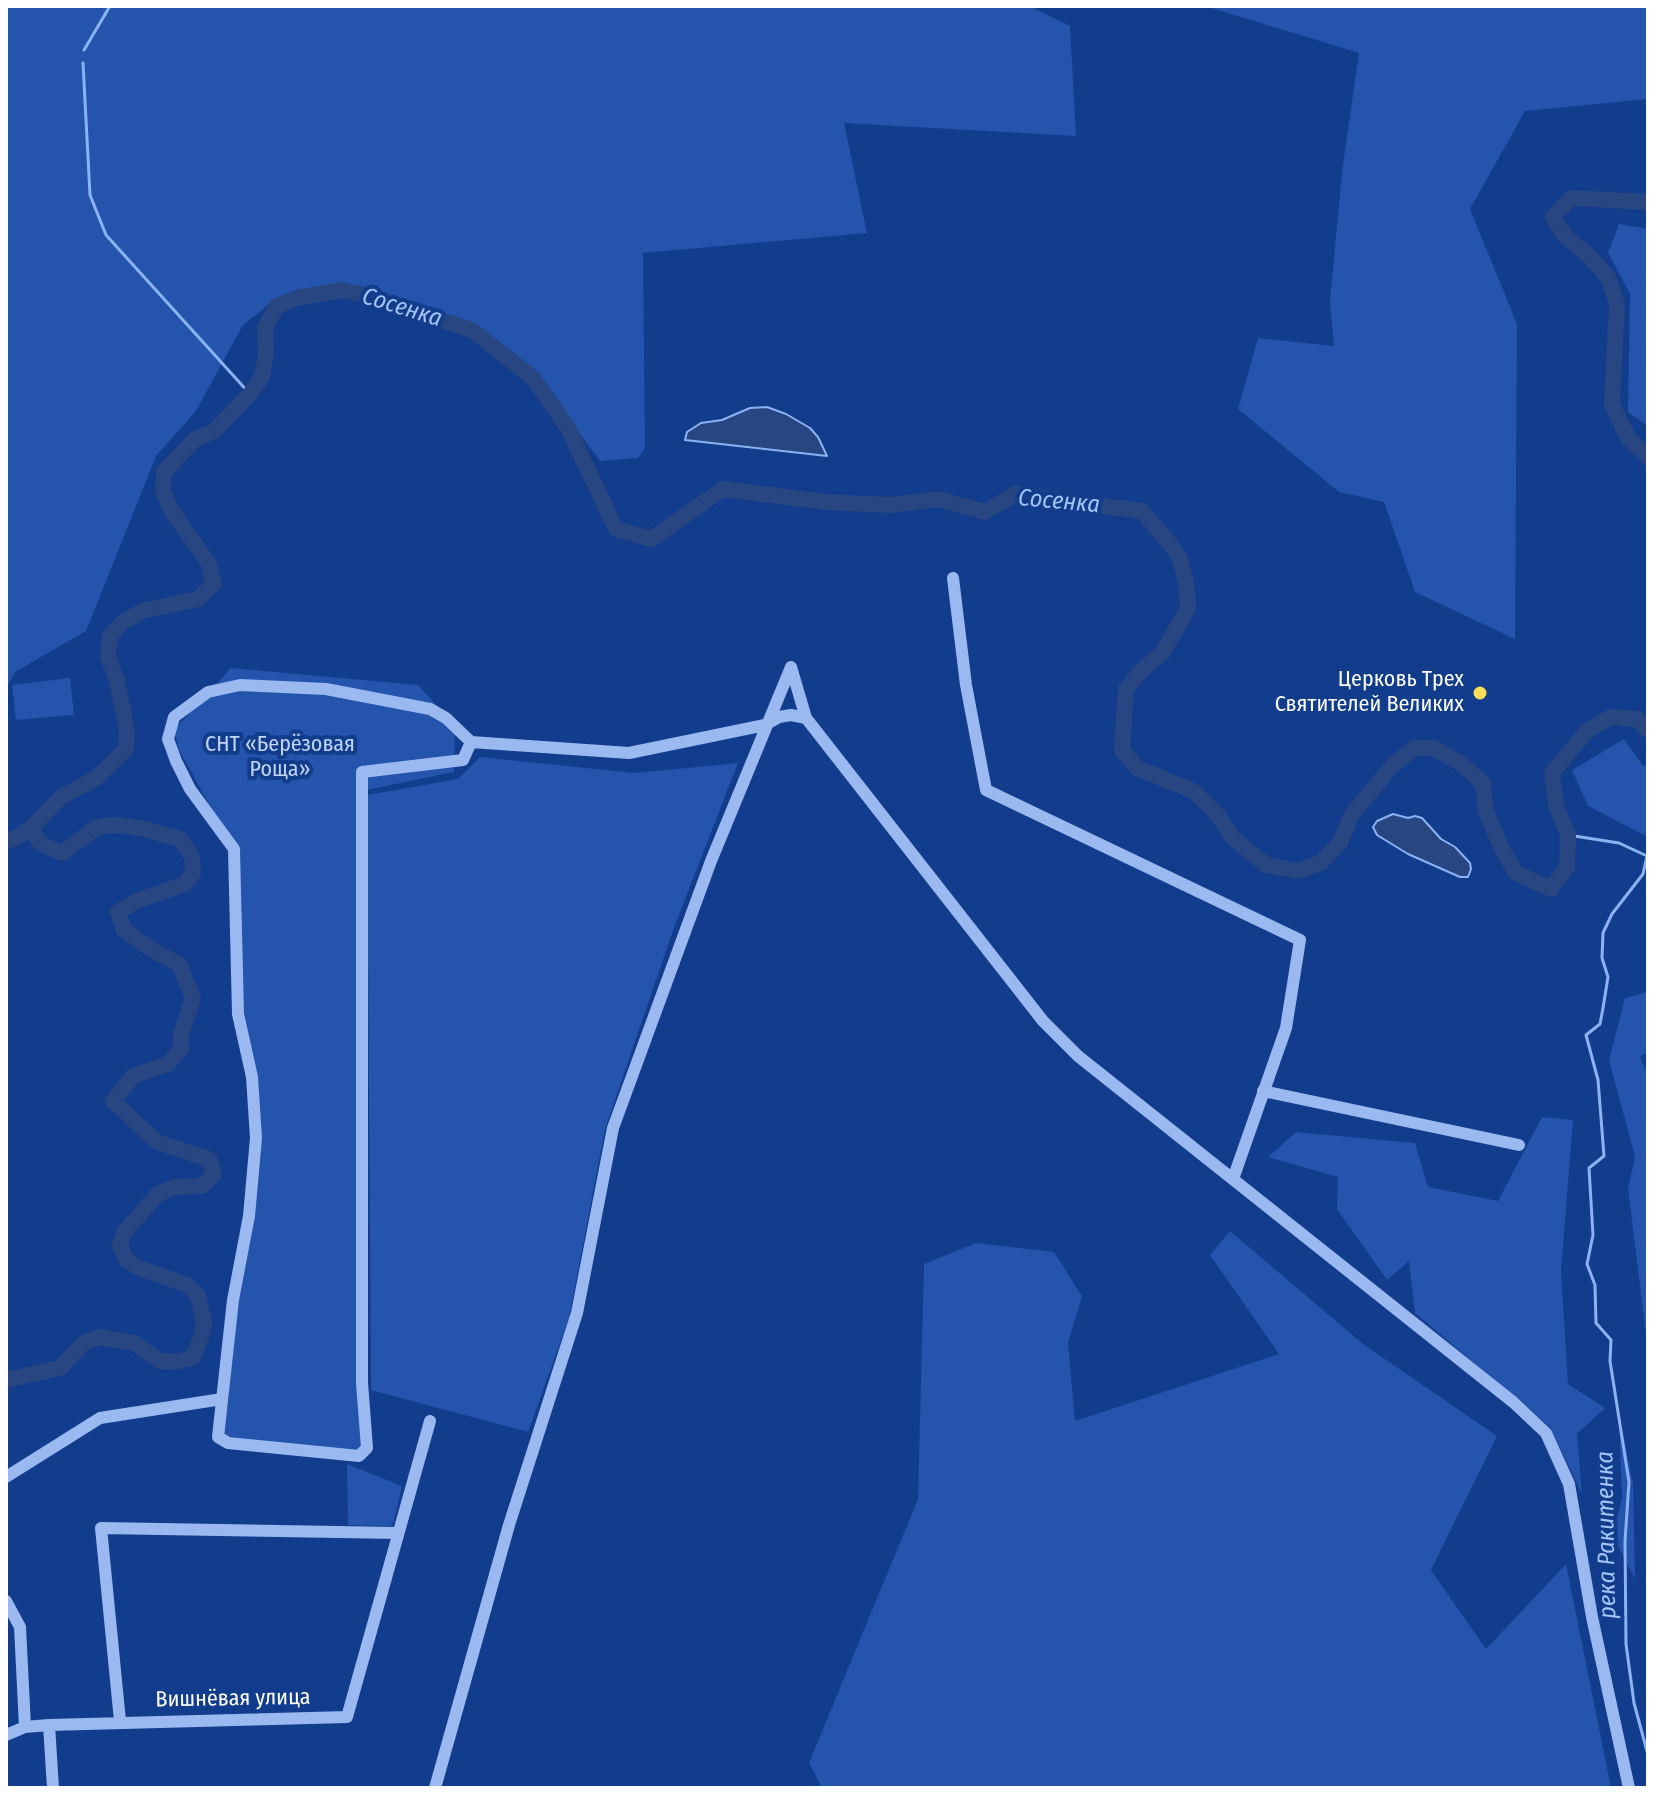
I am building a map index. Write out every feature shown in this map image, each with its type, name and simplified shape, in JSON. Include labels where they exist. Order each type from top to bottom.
[{"type":"street","points":[[953,578],[966,685],[986,790],[1300,940],[1286,1028],[1233,1179]]},
{"type":"street","points":[[435,1788],[509,1525],[577,1313],[613,1128],[711,861],[791,667],[806,718],[1043,1021],[1078,1056],[1513,1402],[1546,1433],[1569,1484],[1592,1617],[1629,1788]]},
{"type":"street","points":[[471,742],[463,760],[362,772],[362,1383],[367,1448],[359,1456],[228,1443],[218,1437],[233,1300],[249,1216],[256,1138],[252,1077],[238,1014],[234,849],[190,789],[176,761],[168,739],[174,717],[208,692],[240,685],[326,689],[430,709],[446,718],[471,742],[629,753],[765,725],[779,717],[791,715],[806,718]]},
{"type":"street","points":[[1263,1091],[1519,1145]]},
{"type":"street","points":[[6,1477],[100,1418],[222,1399]]},
{"type":"street","points":[[120,1721],[101,1528],[397,1533],[430,1421]]},
{"type":"street","name":"Вишнёвая улица","points":[[49,1725],[347,1717],[397,1533]]},
{"type":"street","points":[[6,1601],[20,1627],[25,1727]]},
{"type":"street","points":[[6,1735],[25,1727],[49,1725],[53,1788]]},
{"type":"green space","points":[[6,6],[1029,6],[1070,26],[1076,136],[844,123],[867,233],[643,253],[645,448],[638,458],[600,461],[537,376],[490,337],[472,327],[344,288],[272,302],[243,325],[196,411],[156,456],[86,631],[15,672],[6,689]]},
{"type":"green space","points":[[1205,6],[1648,6],[1648,99],[1525,111],[1470,209],[1517,324],[1515,639],[1415,592],[1384,502],[1339,492],[1238,409],[1258,338],[1334,346],[1330,301],[1342,172],[1359,53]]},
{"type":"green space","points":[[1619,224],[1648,229],[1648,426],[1628,412],[1630,294],[1608,253]]},
{"type":"green space","name":"СНТ «Берёзовая Роща»","points":[[231,668],[418,685],[455,725],[454,772],[357,792],[359,1455],[257,1444],[222,1434],[228,1403],[257,1108],[240,1012],[240,847],[225,833],[179,750],[174,730]]},
{"type":"green space","points":[[70,678],[74,715],[16,720],[12,685]]},
{"type":"green space","points":[[1624,739],[1643,766],[1648,765],[1648,837],[1588,806],[1572,770]]},
{"type":"green space","points":[[480,757],[635,773],[738,763],[675,925],[605,1129],[569,1318],[528,1432],[371,1390],[367,795],[458,779]]},
{"type":"green space","points":[[1648,992],[1648,1051],[1640,1057],[1648,1076],[1648,1351],[1628,1188],[1635,1157],[1609,1060],[1625,998]]},
{"type":"green space","points":[[1542,1117],[1573,1120],[1561,1271],[1568,1384],[1605,1408],[1577,1434],[1582,1494],[1550,1427],[1415,1313],[1409,1261],[1387,1280],[1337,1209],[1338,1177],[1268,1157],[1296,1132],[1415,1143],[1428,1187],[1498,1201]]},
{"type":"green space","points":[[1230,1231],[1363,1344],[1497,1436],[1431,1570],[1486,1649],[1566,1564],[1611,1788],[822,1788],[809,1763],[918,1499],[924,1264],[976,1243],[1054,1252],[1082,1296],[1068,1343],[1075,1421],[1279,1354],[1210,1255]]},
{"type":"green space","points":[[1619,1416],[1633,1483],[1635,1579],[1613,1536],[1622,1498]]},
{"type":"green space","points":[[347,1464],[402,1486],[391,1526],[348,1525]]},
{"type":"shaded area","points":[[767,407],[810,428],[827,456],[685,440],[687,432],[701,423],[722,420],[750,408]]},
{"type":"shaded area","points":[[1393,814],[1422,818],[1470,863],[1468,877],[1460,877],[1408,854],[1377,835],[1373,827],[1377,821]]},
{"type":"waterway","points":[[84,50],[110,6]]},
{"type":"waterway","points":[[83,63],[90,195],[106,235],[250,394]]},
{"type":"waterway","name":"Сосенка","points":[[1648,202],[1571,198],[1553,217],[1565,236],[1608,277],[1617,304],[1612,404],[1628,438],[1648,457]]},
{"type":"waterway","name":"Сосенка","points":[[6,1380],[60,1368],[85,1342],[100,1337],[134,1343],[160,1361],[174,1362],[193,1358],[201,1337],[204,1323],[198,1295],[187,1285],[139,1268],[126,1260],[120,1245],[124,1232],[158,1194],[175,1187],[202,1186],[214,1174],[209,1159],[157,1142],[113,1101],[133,1076],[168,1064],[181,1048],[181,1035],[193,998],[179,964],[124,930],[118,912],[136,901],[185,884],[193,873],[192,857],[180,839],[141,828],[115,825],[97,827],[62,853],[41,844],[31,828],[60,798],[96,778],[126,749],[127,730],[117,681],[108,657],[110,636],[122,623],[142,611],[198,599],[214,583],[209,564],[171,510],[163,490],[164,472],[195,439],[214,431],[250,394],[262,377],[266,354],[265,328],[277,306],[297,298],[342,290],[472,330],[533,378],[568,428],[616,529],[651,539],[723,489],[825,502],[892,505],[938,499],[985,512],[1015,494],[1142,511],[1180,559],[1188,608],[1163,652],[1126,689],[1122,750],[1137,768],[1193,791],[1217,814],[1233,838],[1266,865],[1297,871],[1320,863],[1340,843],[1352,814],[1392,766],[1414,748],[1434,748],[1460,763],[1483,783],[1486,811],[1516,873],[1551,889],[1567,867],[1568,835],[1556,806],[1552,773],[1587,731],[1611,717],[1636,719],[1648,730]]},
{"type":"waterway","points":[[6,841],[31,828]]},
{"type":"waterway","name":"река Ракитенка","points":[[1568,835],[1619,843],[1647,856],[1643,874],[1612,914],[1603,933],[1602,958],[1608,977],[1603,1008],[1600,1024],[1586,1035],[1598,1080],[1604,1156],[1589,1168],[1593,1235],[1587,1264],[1595,1285],[1596,1323],[1611,1340],[1610,1361],[1629,1482],[1625,1541],[1626,1644],[1634,1703],[1648,1755]]},
{"type":"place","name":"Церковь Трех Святителей Великих","points":[[1480,693]]}]
